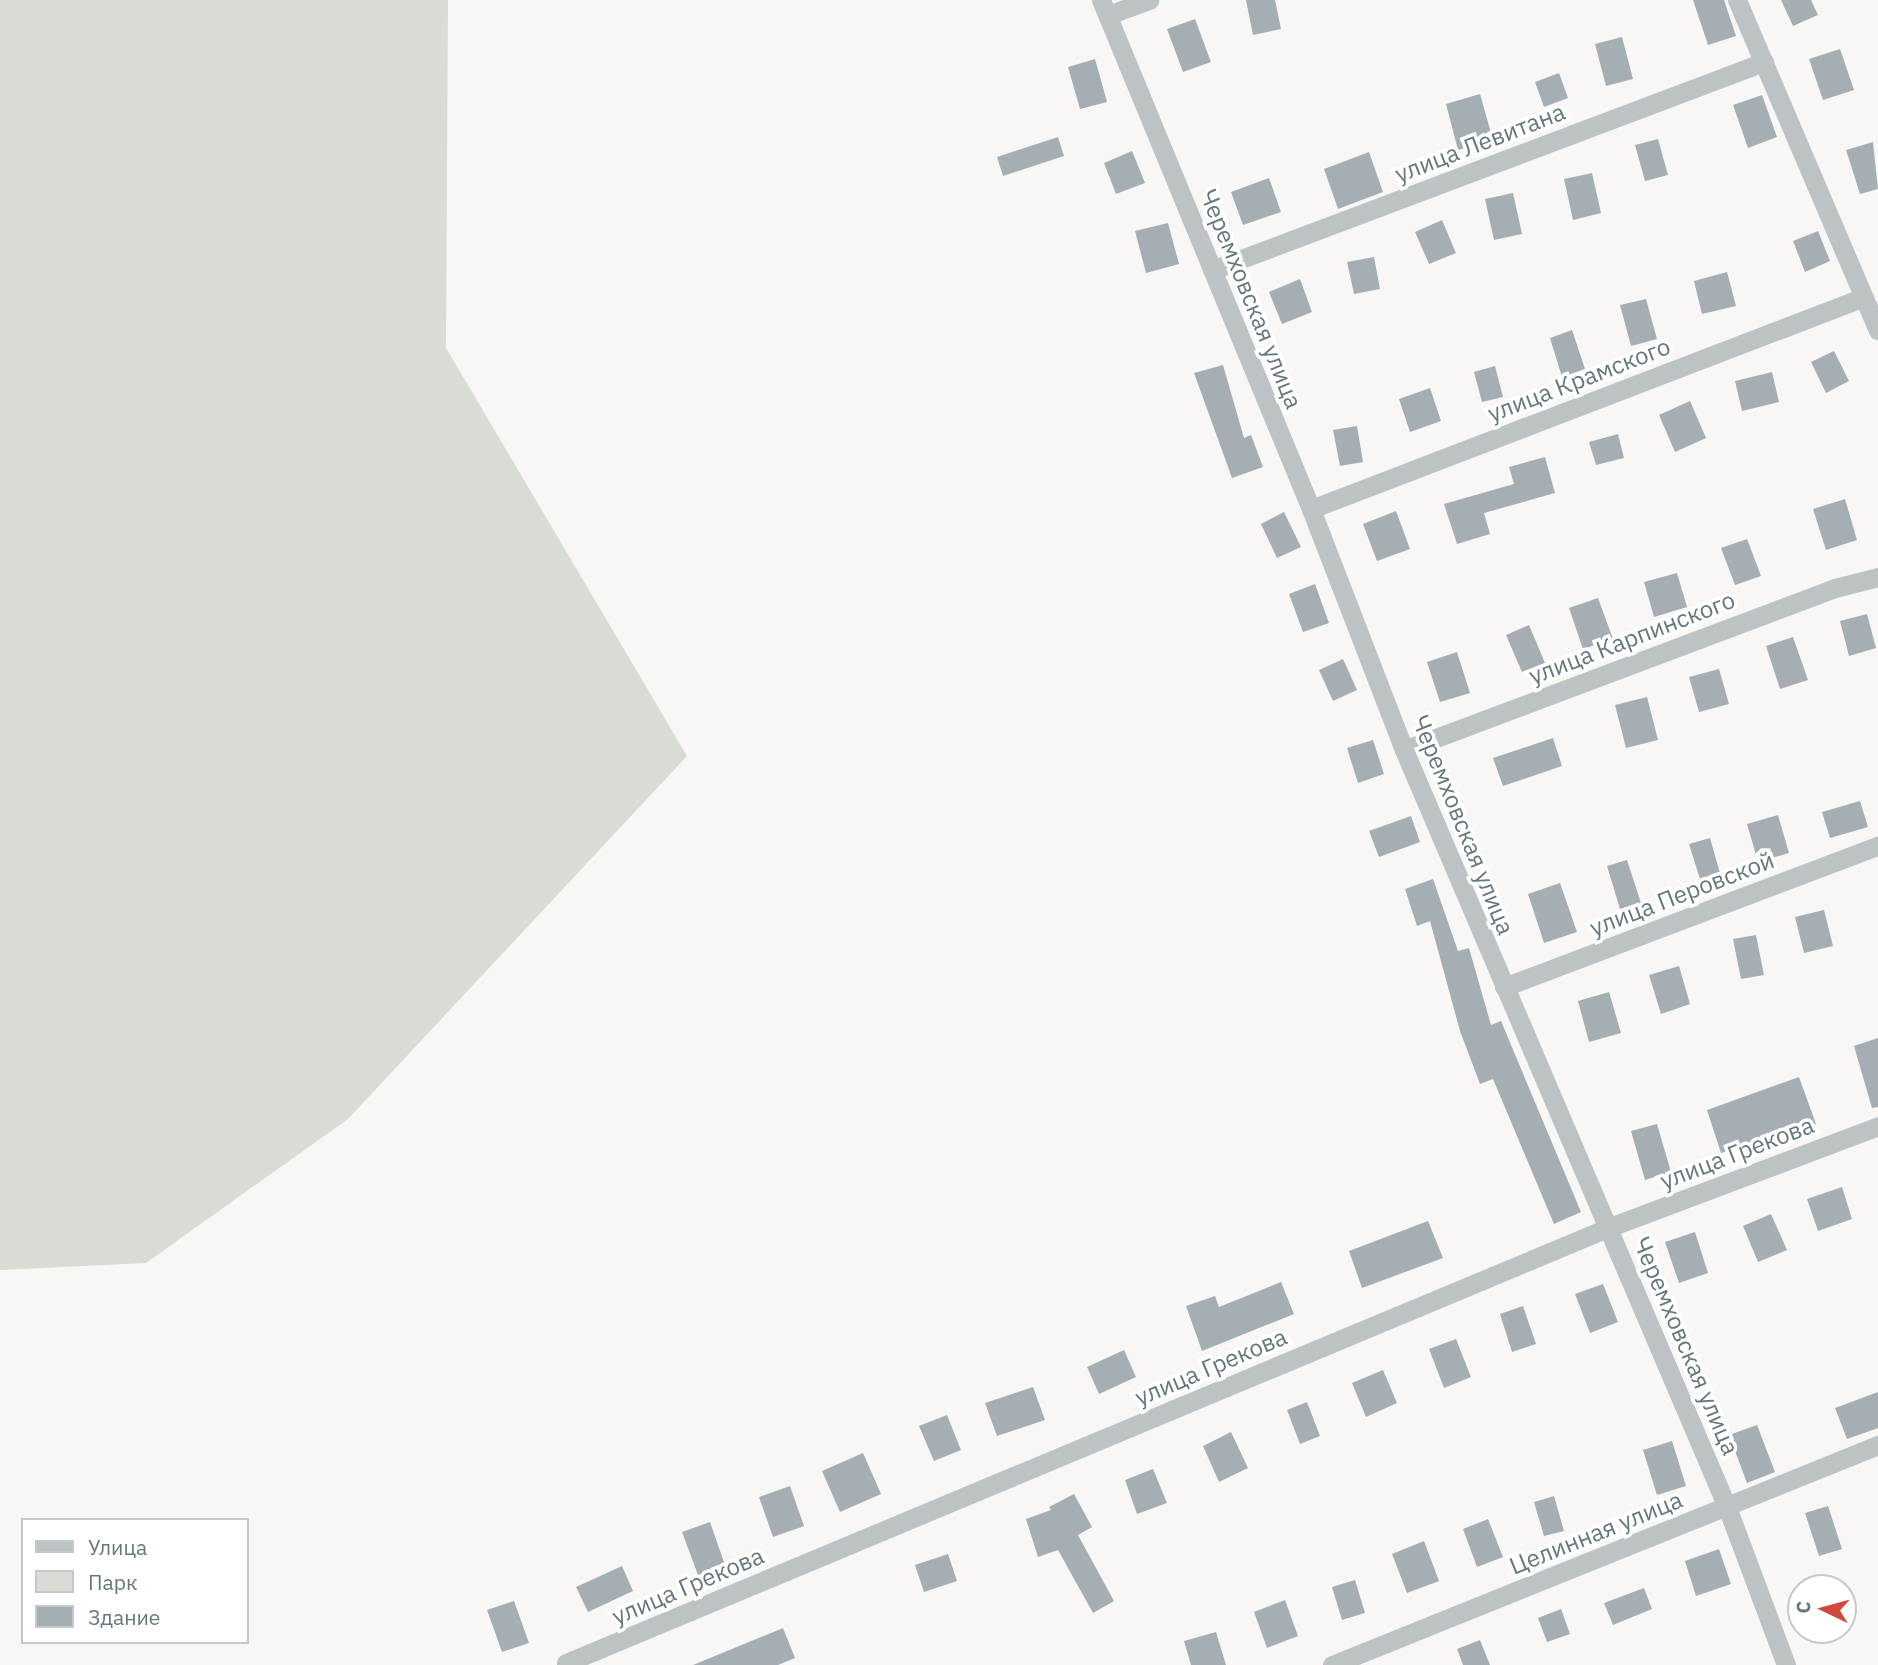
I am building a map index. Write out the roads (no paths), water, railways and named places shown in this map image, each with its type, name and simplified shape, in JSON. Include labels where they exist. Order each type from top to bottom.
[{"type":"street","points":[[1105,8],[1149,0]]},
{"type":"street","points":[[1737,0],[1878,330]]},
{"type":"street","name":"Черемховская улица","points":[[1105,8],[1311,509],[1404,750],[1503,987],[1610,1227],[1727,1507],[1786,1665]]},
{"type":"street","name":"улица Левитана","points":[[1212,270],[1764,62]]},
{"type":"street","name":"улица Крамского","points":[[1311,509],[1864,297]]},
{"type":"street","name":"улица Карпинского","points":[[1404,750],[1835,588],[1878,576]]},
{"type":"street","name":"улица Перовской","points":[[1503,987],[1878,846]]},
{"type":"street","name":"улица Грекова","points":[[565,1664],[1610,1227],[1878,1126]]},
{"type":"street","name":"Целинная улица","points":[[1332,1665],[1878,1445]]}]
